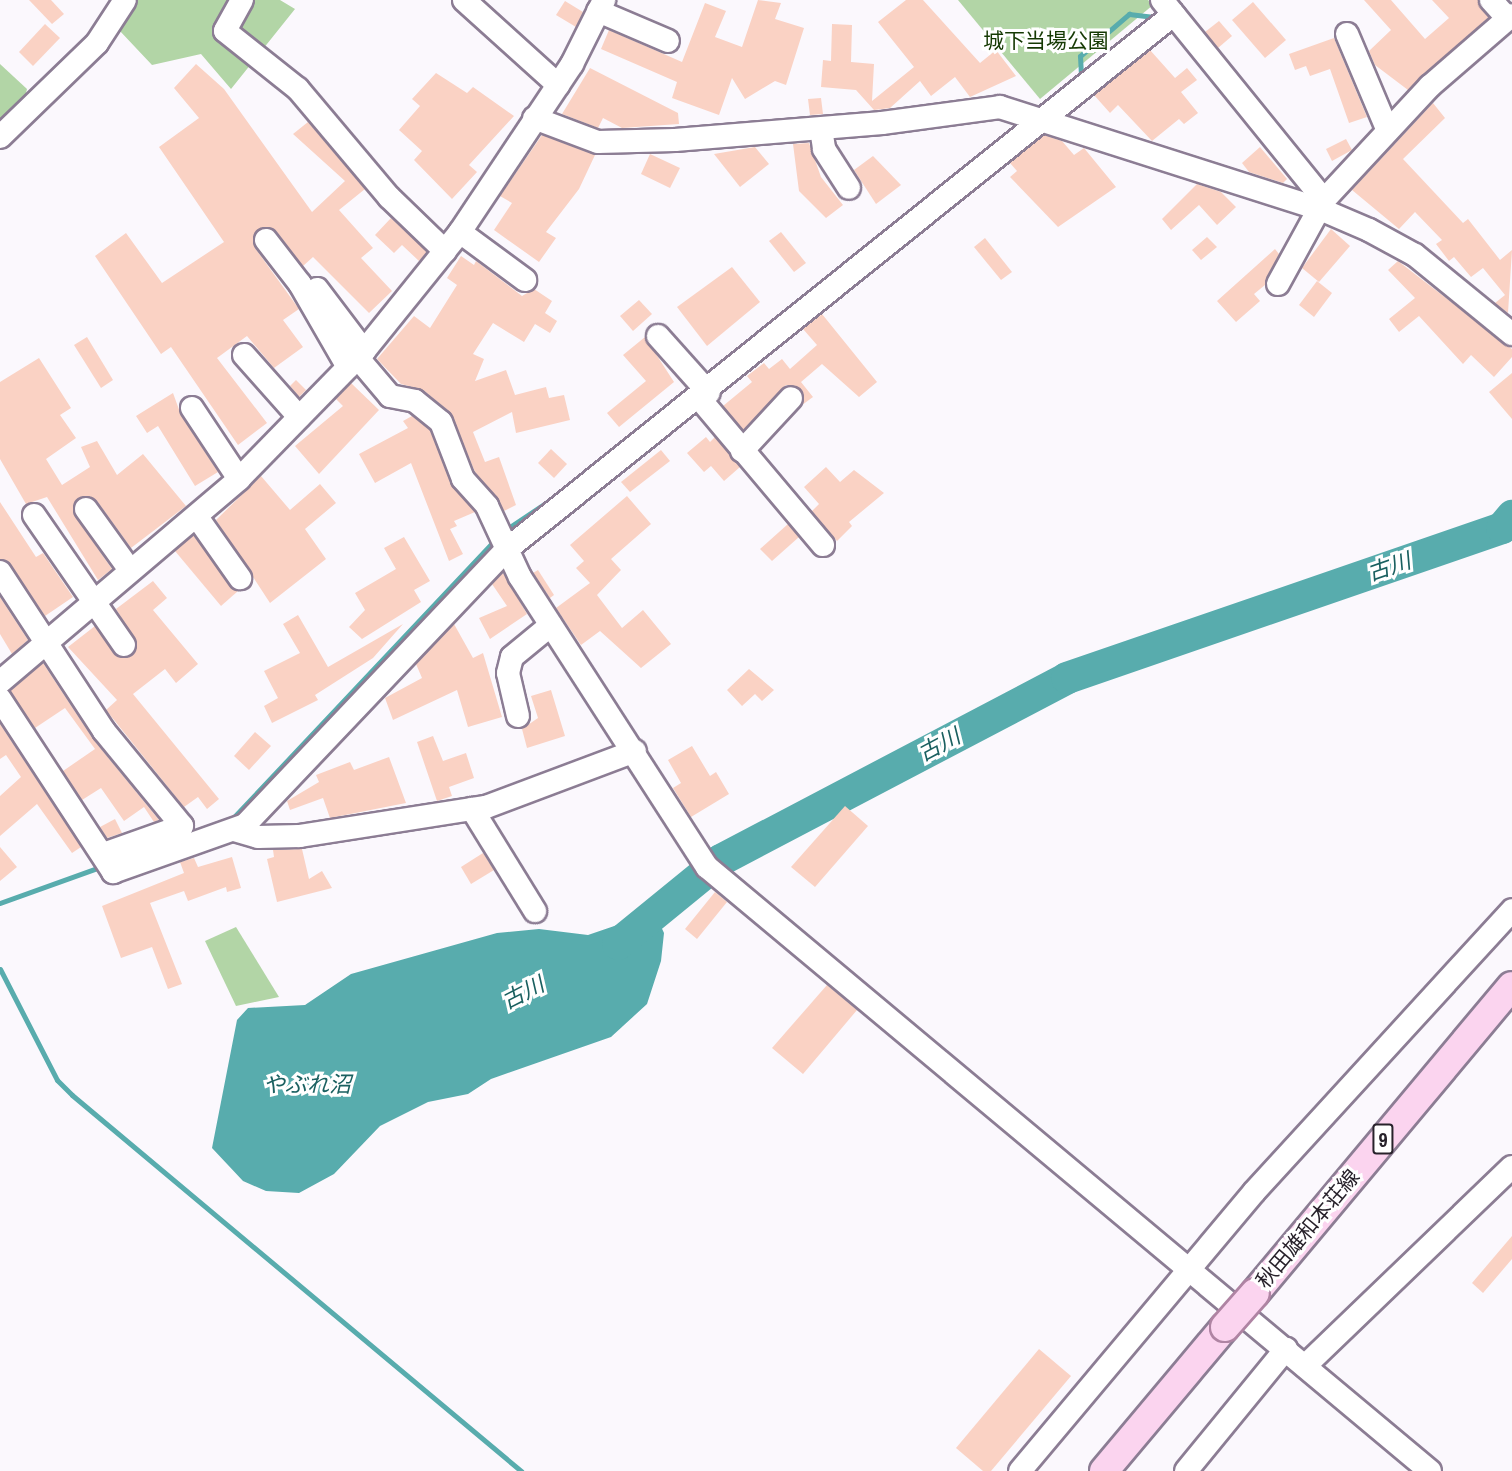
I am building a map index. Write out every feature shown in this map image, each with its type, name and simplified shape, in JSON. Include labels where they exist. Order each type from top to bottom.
[{"type":"main road","name":"秋田雄和本荘線","points":[[1104,1471],[1512,986]]},
{"type":"street","points":[[0,137],[98,43],[124,0]]},
{"type":"street","points":[[242,0],[225,31],[298,88],[389,197],[445,251]]},
{"type":"street","points":[[464,0],[558,85]]},
{"type":"street","points":[[1278,284],[1322,205],[1388,131],[1510,17],[1491,0]]},
{"type":"street","points":[[0,682],[44,640],[196,517],[239,478],[356,358],[460,232],[558,85],[601,5],[668,41]]},
{"type":"street","points":[[0,699],[107,859],[113,872],[234,830],[274,798],[502,543],[701,389],[1168,7],[1322,205]]},
{"type":"street","points":[[1347,34],[1388,131]]},
{"type":"street","points":[[534,118],[597,142],[821,129],[1000,107],[1322,205],[1415,255],[1512,334]]},
{"type":"street","points":[[821,129],[824,149],[849,188]]},
{"type":"street","points":[[460,232],[525,280]]},
{"type":"street","points":[[266,240],[356,358],[390,396],[415,401],[441,422],[463,479],[487,506],[502,543],[551,625],[635,751],[707,867],[1430,1471]]},
{"type":"street","points":[[317,289],[356,358]]},
{"type":"street","points":[[658,336],[701,389],[742,451],[823,545]]},
{"type":"street","points":[[244,355],[299,417]]},
{"type":"street","points":[[742,451],[791,398]]},
{"type":"street","points":[[192,408],[239,478]]},
{"type":"street","points":[[86,508],[130,570]]},
{"type":"street","points":[[34,515],[90,603],[124,645]]},
{"type":"street","points":[[196,517],[240,578]]},
{"type":"street","points":[[0,572],[104,731],[182,826],[107,859]]},
{"type":"street","points":[[518,716],[508,673],[512,657],[551,625]]},
{"type":"street","points":[[234,830],[258,837],[300,836],[472,809],[635,751]]},
{"type":"street","points":[[472,809],[535,911]]},
{"type":"street","points":[[1020,1471],[1187,1268],[1512,910]]},
{"type":"street","points":[[1305,1366],[1512,1167]]},
{"type":"street","points":[[1186,1471],[1286,1349]]},
{"type":"green space","points":[[135,0],[280,0],[295,9],[231,89],[201,54],[152,65],[119,30]]},
{"type":"green space","name":"城下当場公園","points":[[958,0],[1148,0],[1153,5],[1040,99]]},
{"type":"green space","points":[[0,64],[27,89],[24,101],[0,125]]},
{"type":"green space","points":[[236,927],[279,997],[236,1006],[205,941]]},
{"type":"water","name":"やぶれ沼","points":[[658,920],[664,933],[661,961],[647,1004],[611,1037],[491,1079],[468,1094],[428,1102],[380,1126],[334,1174],[299,1193],[266,1191],[243,1181],[212,1148],[237,1020],[248,1008],[305,1005],[351,974],[497,933],[539,929],[588,935],[626,922]]},
{"type":"building","points":[[29,0],[51,0],[64,14],[52,24]]},
{"type":"building","points":[[758,0],[781,3],[775,19],[804,28],[786,85],[775,81],[745,99],[732,78],[719,115],[672,98],[677,82],[601,49],[609,30],[682,62],[705,3],[726,11],[715,37],[742,47]]},
{"type":"building","points":[[906,0],[923,0],[980,63],[996,50],[1016,76],[970,97],[955,77],[931,96],[920,81],[890,108],[874,110],[856,90],[821,87],[823,60],[831,61],[832,24],[852,25],[851,62],[874,64],[872,101],[914,67],[878,22]]},
{"type":"building","points":[[1364,0],[1391,0],[1425,39],[1449,18],[1432,0],[1478,0],[1489,17],[1408,90],[1375,65],[1369,51],[1391,30]]},
{"type":"building","points":[[565,1],[583,12],[576,27],[556,15]]},
{"type":"building","points":[[1253,2],[1286,40],[1265,58],[1232,20]]},
{"type":"building","points":[[1219,21],[1232,36],[1218,48],[1205,32]]},
{"type":"building","points":[[45,24],[60,38],[33,66],[19,52]]},
{"type":"building","points":[[1334,38],[1367,117],[1349,123],[1330,69],[1310,76],[1306,66],[1295,70],[1289,54]]},
{"type":"building","points":[[1150,50],[1175,78],[1187,68],[1197,80],[1181,92],[1198,113],[1184,124],[1179,119],[1152,141],[1118,105],[1110,113],[1094,95]]},
{"type":"building","points":[[196,64],[224,89],[312,212],[345,181],[293,134],[308,122],[365,189],[339,210],[373,248],[361,258],[392,291],[369,313],[313,257],[303,266],[276,231],[257,230],[255,248],[299,309],[283,320],[303,347],[274,368],[247,336],[217,358],[267,423],[238,445],[171,347],[161,354],[95,256],[126,233],[162,283],[224,242],[159,147],[199,118],[174,88]]},
{"type":"building","points":[[590,68],[678,113],[679,124],[622,128],[603,118],[598,128],[562,114]]},
{"type":"building","points":[[436,73],[467,93],[473,87],[514,116],[469,165],[477,172],[452,199],[414,160],[422,151],[399,130],[420,106],[412,99]]},
{"type":"building","points":[[821,98],[823,114],[810,115],[808,99]]},
{"type":"building","points":[[1433,103],[1445,118],[1403,159],[1463,223],[1468,219],[1500,260],[1512,250],[1508,313],[1495,303],[1505,295],[1483,268],[1471,277],[1454,257],[1449,261],[1436,244],[1442,240],[1415,212],[1399,229],[1352,190]]},
{"type":"building","points":[[542,135],[595,155],[579,189],[546,232],[556,238],[539,262],[494,230],[512,203],[500,196]]},
{"type":"building","points":[[1044,135],[1062,141],[1074,155],[1084,148],[1116,187],[1058,227],[1010,177],[1017,171],[1010,163]]},
{"type":"building","points":[[1346,139],[1352,150],[1332,161],[1326,149]]},
{"type":"building","points":[[809,143],[821,177],[843,205],[826,218],[799,191],[793,144]]},
{"type":"building","points":[[755,147],[769,164],[740,187],[714,154]]},
{"type":"building","points":[[1260,147],[1287,179],[1283,183],[1249,172],[1242,163]]},
{"type":"building","points":[[650,154],[680,168],[670,188],[641,174]]},
{"type":"building","points":[[873,156],[901,185],[876,204],[854,170]]},
{"type":"building","points":[[1197,184],[1221,192],[1236,207],[1217,225],[1199,205],[1171,230],[1162,219]]},
{"type":"building","points":[[391,218],[427,252],[419,261],[402,245],[394,253],[375,235]]},
{"type":"building","points":[[1331,229],[1350,246],[1319,282],[1302,268]]},
{"type":"building","points":[[781,232],[806,263],[794,272],[769,241]]},
{"type":"building","points":[[1207,237],[1217,247],[1201,260],[1192,250]]},
{"type":"building","points":[[985,238],[1012,272],[1001,280],[974,247]]},
{"type":"building","points":[[1275,249],[1279,254],[1265,285],[1254,294],[1260,301],[1236,322],[1217,301]]},
{"type":"building","points":[[461,256],[474,265],[476,261],[522,296],[534,289],[552,301],[545,313],[557,321],[550,333],[535,324],[524,342],[493,323],[473,354],[484,359],[475,381],[506,370],[515,395],[546,387],[549,398],[564,395],[570,420],[516,433],[512,412],[473,432],[485,462],[499,457],[516,505],[504,511],[475,472],[450,412],[423,390],[401,384],[377,359],[414,316],[430,328],[457,285],[447,278]]},
{"type":"building","points":[[1398,261],[1512,349],[1512,357],[1494,377],[1471,355],[1463,364],[1419,316],[1399,332],[1389,319],[1415,298],[1388,270]]},
{"type":"building","points":[[732,267],[760,302],[707,346],[677,307]]},
{"type":"building","points":[[1317,281],[1332,293],[1314,317],[1299,305]]},
{"type":"building","points":[[639,300],[652,314],[633,331],[620,316]]},
{"type":"building","points":[[822,314],[877,382],[859,397],[822,364],[801,382],[813,397],[802,405],[801,389],[786,385],[743,430],[723,406],[752,382],[747,376],[764,363],[769,369],[782,359],[790,369],[817,345],[803,329]]},
{"type":"building","points":[[87,337],[113,380],[101,388],[74,345]]},
{"type":"building","points":[[645,337],[674,382],[619,427],[607,413],[646,381],[623,355]]},
{"type":"building","points":[[39,358],[71,408],[60,415],[76,438],[46,459],[62,485],[90,467],[81,447],[97,441],[117,475],[143,454],[186,506],[131,548],[97,501],[78,498],[75,516],[112,569],[98,580],[47,497],[26,504],[0,459],[0,382]]},
{"type":"building","points":[[1512,373],[1512,419],[1489,392]]},
{"type":"building","points":[[296,380],[306,390],[299,397],[290,386]]},
{"type":"building","points":[[351,383],[379,410],[319,474],[295,446],[343,406],[336,399]]},
{"type":"building","points":[[173,393],[181,415],[218,472],[195,486],[158,426],[147,433],[136,416]]},
{"type":"building","points":[[412,416],[430,430],[451,484],[475,512],[454,521],[457,526],[450,529],[463,554],[449,561],[411,463],[375,483],[359,454],[408,428],[403,421]]},
{"type":"building","points":[[706,437],[710,442],[715,437],[740,467],[724,481],[711,466],[704,472],[687,453]]},
{"type":"building","points":[[551,449],[567,464],[554,478],[538,463]]},
{"type":"building","points":[[661,450],[670,461],[630,492],[621,482]]},
{"type":"building","points":[[826,467],[840,482],[854,470],[884,493],[849,522],[852,526],[837,541],[812,511],[819,504],[804,487]]},
{"type":"building","points":[[261,476],[290,510],[320,484],[336,503],[305,529],[326,559],[270,603],[216,520]]},
{"type":"building","points":[[627,496],[651,524],[611,559],[621,570],[597,595],[622,628],[643,610],[671,644],[641,668],[600,631],[581,645],[556,608],[590,583],[576,568],[584,561],[570,545]]},
{"type":"building","points":[[0,502],[36,557],[43,553],[73,597],[45,616],[11,565],[0,559]]},
{"type":"building","points":[[788,524],[799,537],[772,561],[760,549]]},
{"type":"building","points":[[193,535],[238,591],[221,606],[175,551]]},
{"type":"building","points":[[404,537],[430,581],[414,590],[421,602],[362,639],[349,627],[365,610],[355,593],[396,569],[384,548]]},
{"type":"building","points":[[538,570],[554,595],[550,598],[533,573]]},
{"type":"building","points":[[503,573],[527,614],[490,639],[479,618],[507,606],[492,584]]},
{"type":"building","points":[[153,581],[167,598],[153,610],[198,664],[176,683],[165,669],[133,694],[219,799],[207,809],[198,797],[184,807],[106,710],[117,700],[68,647],[95,626],[118,657],[132,656],[137,643],[116,609]]},
{"type":"building","points":[[0,597],[28,640],[12,654],[0,634]]},
{"type":"building","points":[[298,615],[328,667],[403,624],[373,658],[315,695],[318,700],[272,723],[264,706],[278,698],[264,671],[300,653],[283,624]]},
{"type":"building","points":[[454,624],[473,658],[483,653],[502,717],[468,727],[457,690],[393,720],[385,698],[422,678],[416,664]]},
{"type":"building","points":[[43,663],[93,739],[159,820],[154,822],[144,807],[124,821],[101,788],[82,800],[63,771],[95,749],[65,708],[35,728],[10,691]]},
{"type":"building","points":[[749,669],[774,690],[762,701],[755,694],[742,706],[727,690]]},
{"type":"building","points":[[551,690],[565,736],[527,748],[522,729],[538,718],[531,696]]},
{"type":"building","points":[[0,724],[81,847],[72,853],[37,804],[0,836],[0,796],[21,777],[6,755],[0,759]]},
{"type":"building","points":[[255,732],[271,746],[249,770],[234,756]]},
{"type":"building","points":[[433,736],[443,761],[466,753],[474,778],[449,787],[452,796],[437,801],[417,742]]},
{"type":"building","points":[[692,746],[710,776],[716,772],[729,794],[691,817],[673,788],[681,783],[668,760]]},
{"type":"building","points":[[389,757],[406,803],[330,818],[323,798],[290,810],[287,801],[319,782],[316,775],[350,762],[354,770]]},
{"type":"building","points":[[845,806],[868,826],[815,887],[791,867]]},
{"type":"building","points":[[115,819],[122,833],[107,838],[100,827]]},
{"type":"building","points":[[0,847],[17,867],[0,881]]},
{"type":"building","points":[[302,849],[309,879],[322,871],[332,888],[277,902],[267,859],[274,857],[273,850]]},
{"type":"building","points":[[483,853],[494,870],[471,884],[461,867]]},
{"type":"building","points":[[232,857],[241,888],[227,892],[226,887],[188,901],[184,891],[150,903],[182,984],[168,989],[152,947],[121,958],[102,906],[184,873],[180,862],[194,858],[198,867]]},
{"type":"building","points":[[715,892],[727,902],[697,939],[685,929]]},
{"type":"building","points":[[827,985],[857,1010],[803,1074],[772,1048]]},
{"type":"building","points":[[1512,1236],[1512,1259],[1483,1293],[1472,1283]]},
{"type":"building","points":[[1039,1349],[1071,1376],[991,1471],[983,1471],[956,1448]]},
{"type":"waterway","points":[[1081,75],[1080,56],[1129,14],[1154,17]]},
{"type":"waterway","points":[[984,153],[1023,120]]},
{"type":"waterway","points":[[504,531],[553,498]]},
{"type":"waterway","name":"古川","points":[[618,944],[721,860],[1067,678],[1502,528],[1512,516]]},
{"type":"waterway","points":[[232,819],[497,538]]},
{"type":"waterway","points":[[0,903],[103,866]]},
{"type":"waterway","points":[[0,969],[57,1080],[72,1095],[521,1471]]}]
